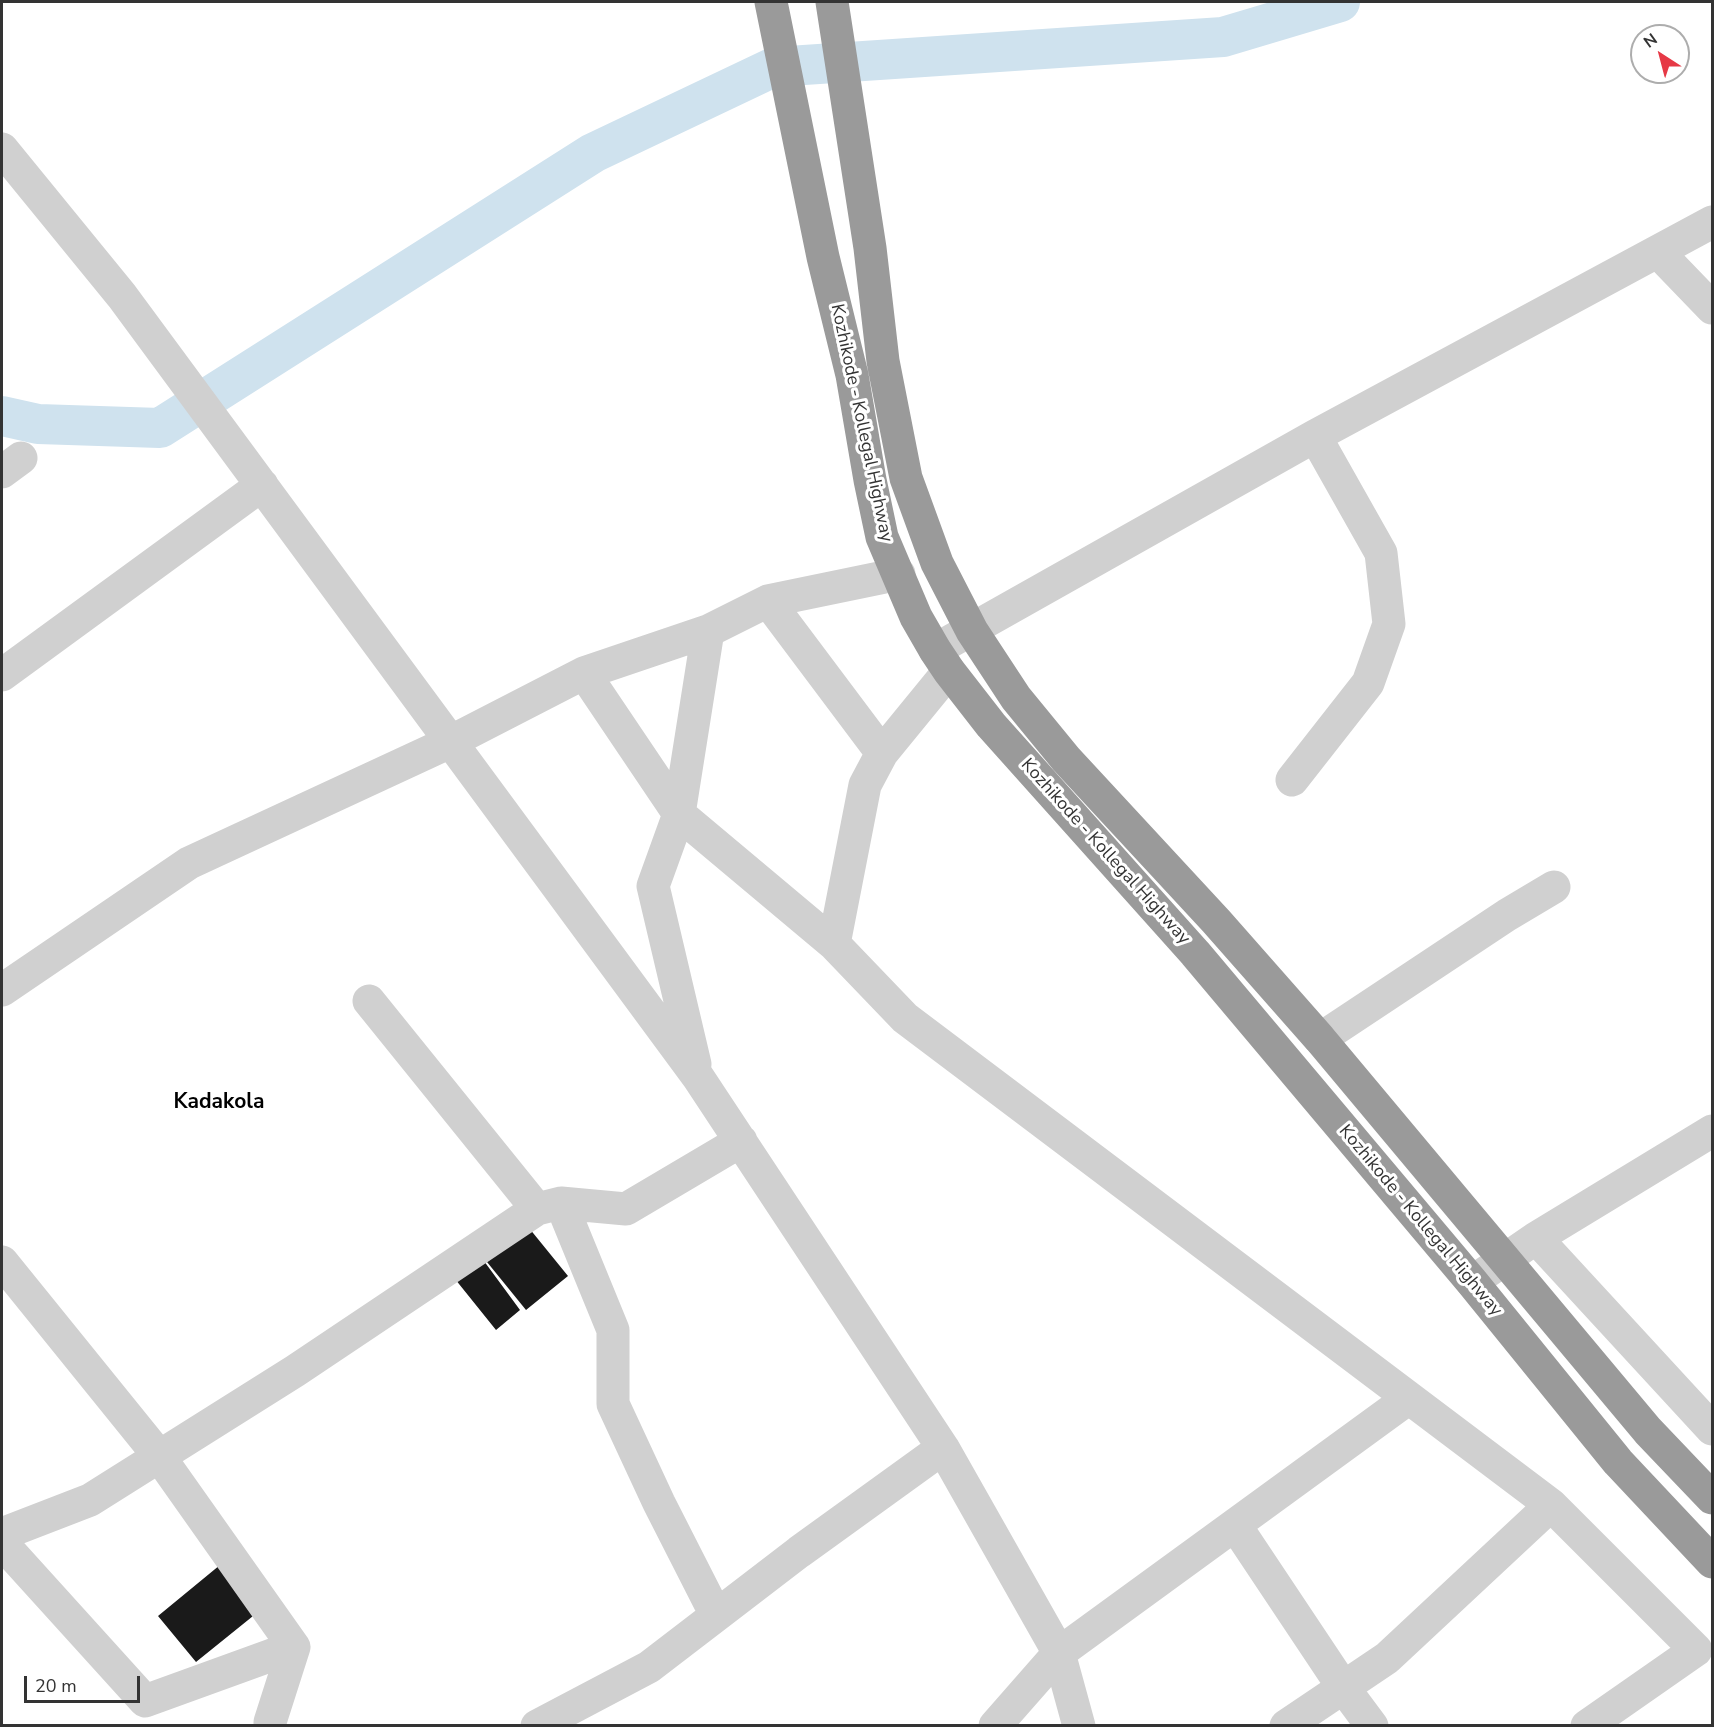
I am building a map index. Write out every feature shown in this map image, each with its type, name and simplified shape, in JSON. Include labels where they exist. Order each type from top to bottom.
[{"type":"highway","name":"Kozhikode - Kollegal Highway","points":[[771,2],[823,257],[852,375],[882,537],[916,617],[942,661],[991,725],[1196,953],[1472,1282],[1618,1462],[1713,1562]]},
{"type":"highway","name":"Kozhikode - Kollegal Highway","points":[[832,2],[870,248],[883,361],[906,478],[936,563],[972,630],[1016,698],[1066,759],[1216,921],[1320,1040],[1648,1431],[1713,1498]]},
{"type":"street","points":[[2,149],[152,335],[699,1077],[943,1448],[1059,1653],[1079,1725]]},
{"type":"street","points":[[834,944],[865,785],[882,753],[942,661],[972,630],[1315,436],[1713,222]]},
{"type":"street","points":[[1658,252],[1713,308]]},
{"type":"street","points":[[1292,780],[1368,683],[1389,624],[1381,553],[1315,436]]},
{"type":"street","points":[[2,675],[256,477]]},
{"type":"street","points":[[2,990],[189,863],[450,742],[584,672],[708,631],[768,601],[899,574]]},
{"type":"street","points":[[768,601],[882,753]]},
{"type":"street","points":[[699,1077],[653,886],[679,814],[708,631]]},
{"type":"street","points":[[584,672],[679,814],[834,944],[905,1018],[1551,1505],[1696,1650],[1587,1725]]},
{"type":"street","points":[[1320,1040],[1507,915],[1554,887]]},
{"type":"street","points":[[369,1000],[549,1206],[613,1330],[613,1404],[658,1503],[716,1615]]},
{"type":"street","points":[[1472,1282],[1536,1238],[1713,1131]]},
{"type":"street","points":[[2,1534],[90,1500],[295,1371],[549,1206],[626,1209],[741,1141]]},
{"type":"street","points":[[1536,1238],[1701,1397],[1713,1429]]},
{"type":"street","points":[[2,1262],[159,1456],[294,1647]]},
{"type":"street","points":[[994,1725],[1059,1653],[1409,1398]]},
{"type":"street","points":[[537,1725],[649,1667],[799,1552],[943,1448]]},
{"type":"street","points":[[1286,1725],[1387,1658],[1551,1505]]},
{"type":"street","points":[[1234,1525],[1343,1687],[1372,1725]]},
{"type":"street","points":[[2,1543],[145,1701],[294,1647]]},
{"type":"street","points":[[270,1725],[294,1647]]},
{"type":"building","points":[[529,1228],[568,1276],[526,1310],[487,1262]]},
{"type":"building","points":[[481,1257],[520,1310],[496,1330],[455,1279]]},
{"type":"building","points":[[220,1565],[258,1612],[196,1662],[158,1616]]},
{"type":"waterway","points":[[2,416],[38,424],[160,428],[593,153],[774,67],[1223,37],[1340,2]]},
{"type":"district","name":"Kadakola","points":[[219,1103]]}]
